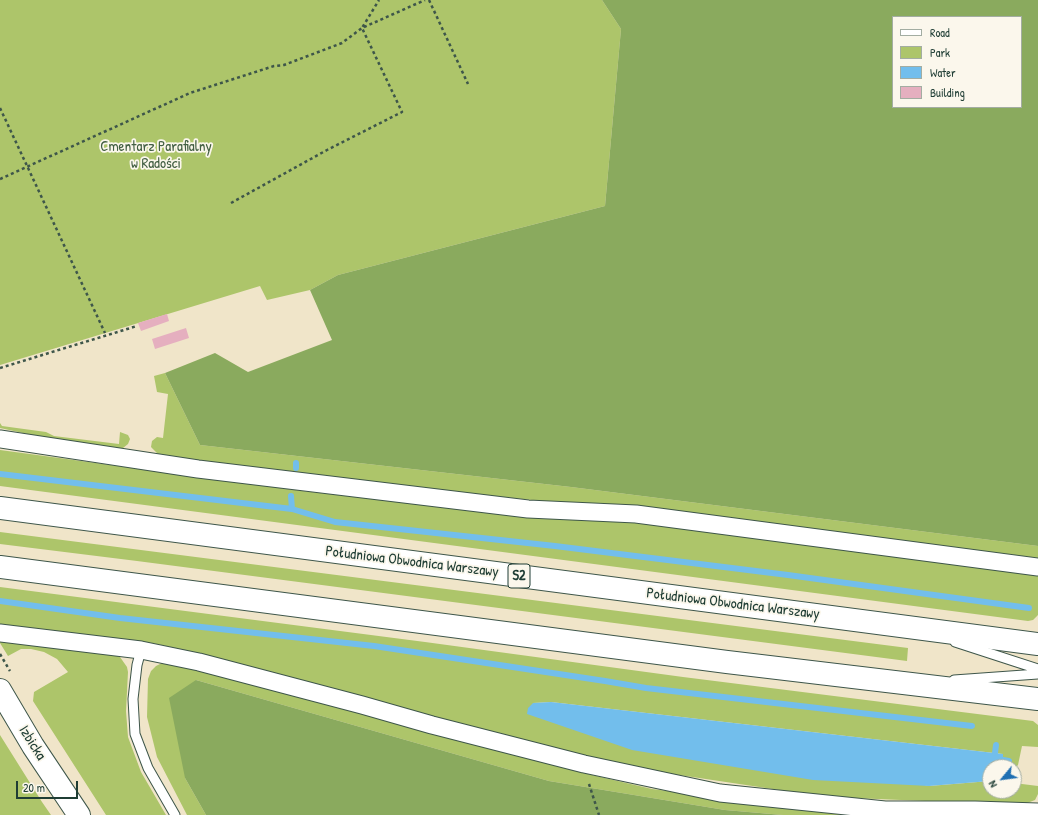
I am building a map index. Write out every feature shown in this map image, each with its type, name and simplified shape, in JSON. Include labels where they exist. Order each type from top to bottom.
[{"type":"main road","name":"Południowa Obwodnica Warszawy","points":[[0,508],[1038,644]]},
{"type":"main road","points":[[0,567],[719,661],[1038,700]]},
{"type":"main road","name":"Izbicka","points":[[0,690],[33,746],[79,815]]},
{"type":"street","points":[[0,439],[198,470],[528,509],[636,514],[1038,567]]},
{"type":"street","points":[[0,633],[141,650],[199,662],[432,725],[584,764],[720,793],[885,810],[1038,812]]},
{"type":"lane","points":[[910,627],[1038,669]]},
{"type":"lane","points":[[141,650],[137,665],[133,699],[135,734],[148,768],[175,815]]},
{"type":"lane","points":[[906,684],[1038,674]]},
{"type":"path","points":[[362,28],[379,0]]},
{"type":"path","points":[[0,179],[190,93],[274,66],[284,65],[342,42],[362,28],[425,0]]},
{"type":"path","points":[[429,0],[468,84]]},
{"type":"path","points":[[231,203],[327,150],[402,112],[362,28]]},
{"type":"path","points":[[0,108],[105,332]]},
{"type":"path","points":[[0,368],[137,326]]},
{"type":"path","points":[[584,764],[591,792],[600,815]]},
{"type":"green space","name":"Cmentarz Parafialny w Radości","points":[[0,0],[602,0],[621,29],[605,206],[338,275],[310,290],[267,300],[260,286],[0,365]]},
{"type":"green space","points":[[602,0],[1038,0],[1038,546],[571,487],[200,445],[165,373],[215,353],[248,372],[332,340],[310,290],[338,275],[605,206],[621,29]]},
{"type":"green space","points":[[165,373],[200,445],[571,487],[1038,546],[1038,558],[623,505],[551,502],[426,489],[160,456],[151,447],[152,441],[157,437],[163,438],[168,394],[157,392],[154,376]]},
{"type":"green space","points":[[0,423],[2,426],[46,432],[54,436],[119,444],[120,432],[128,435],[130,439],[128,444],[123,448],[117,449],[46,438],[0,428]]},
{"type":"green space","points":[[0,450],[303,491],[523,516],[650,524],[1036,575],[1038,576],[1038,615],[1033,620],[1028,621],[0,486]]},
{"type":"green space","points":[[0,532],[908,648],[907,661],[0,544]]},
{"type":"green space","points":[[0,587],[683,677],[1033,721],[1038,725],[1038,747],[1022,746],[1019,759],[1003,759],[1003,754],[551,702],[533,703],[929,786],[982,782],[982,799],[1022,799],[1022,784],[1038,786],[1038,794],[1035,800],[1022,805],[853,798],[786,791],[619,766],[198,653],[152,643],[0,624]]},
{"type":"green space","points":[[0,639],[111,653],[120,657],[127,667],[128,672],[126,711],[128,737],[141,772],[166,815],[106,815],[33,701],[34,692],[68,672],[57,659],[44,652],[31,649],[21,649],[8,656],[0,643]]},
{"type":"green space","points":[[162,663],[192,667],[495,750],[652,789],[857,815],[783,815],[725,810],[549,781],[196,680],[185,778],[206,815],[187,815],[157,757],[147,717],[148,679],[151,671]]},
{"type":"green space","points":[[196,680],[549,781],[725,810],[783,815],[206,815],[185,778],[169,698]]},
{"type":"green space","points":[[0,735],[42,802],[51,815],[0,815]]},
{"type":"water","points":[[551,702],[1003,754],[1003,759],[982,759],[982,782],[929,786],[813,780],[632,750],[527,714],[528,708],[533,703]]},
{"type":"building","points":[[167,314],[169,321],[141,331],[138,323]]},
{"type":"building","points":[[186,328],[189,338],[155,349],[152,339]]},
{"type":"waterway","points":[[296,463],[296,468]]},
{"type":"waterway","points":[[0,474],[292,509],[291,496]]},
{"type":"waterway","points":[[292,509],[335,522],[555,546],[788,575],[1029,608]]},
{"type":"waterway","points":[[0,601],[120,618],[374,646],[646,688],[972,726]]},
{"type":"waterway","points":[[995,753],[996,745]]}]
